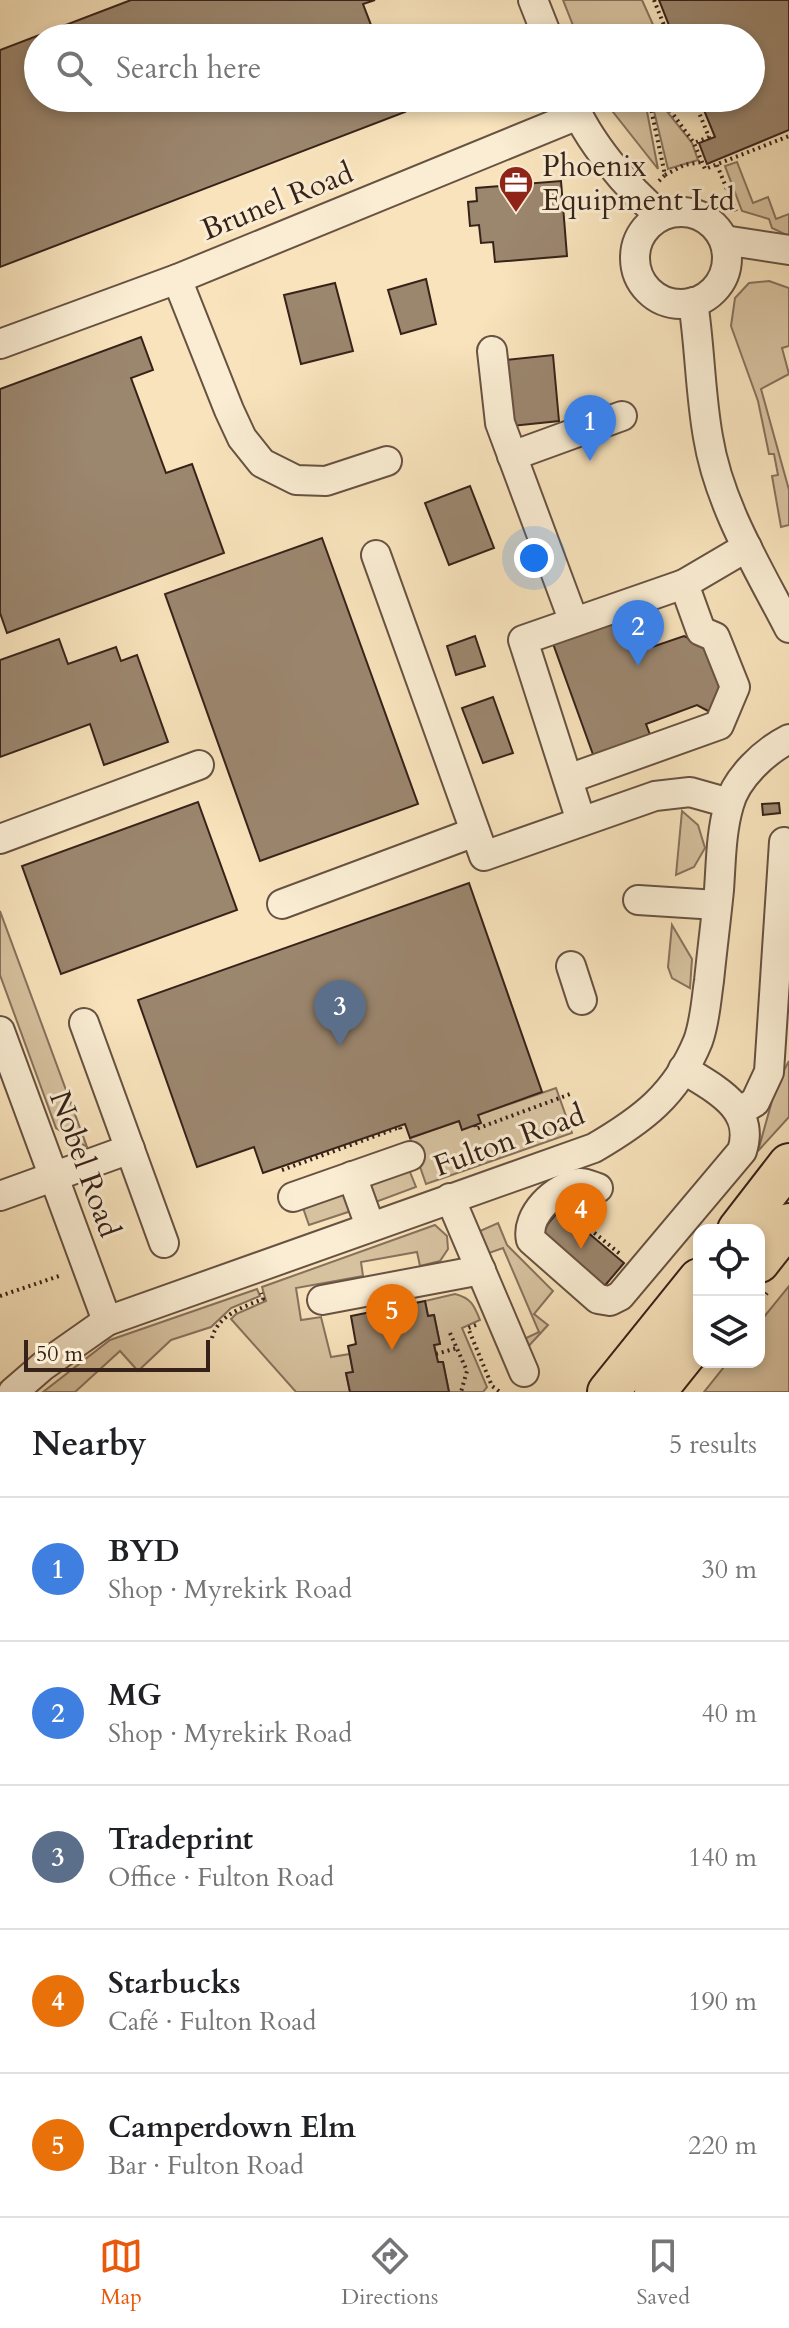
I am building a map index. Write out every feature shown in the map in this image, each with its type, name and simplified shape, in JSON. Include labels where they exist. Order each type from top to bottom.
[{"type":"highway","points":[[743,1224],[789,1164]]},
{"type":"highway","points":[[765,1254],[789,1224]]},
{"type":"highway","points":[[608,1392],[693,1286]]},
{"type":"highway","points":[[655,1392],[693,1344]]},
{"type":"street","points":[[533,0],[542,24]]},
{"type":"street","name":"Brunel Road","points":[[0,344],[177,279],[563,112]]},
{"type":"street","points":[[579,112],[650,208],[691,212],[705,218],[736,242],[789,250]]},
{"type":"street","points":[[650,208],[635,258],[638,275],[654,295],[679,304],[707,296],[718,285],[725,271],[727,256],[736,242]]},
{"type":"street","points":[[177,279],[235,424],[262,463],[296,480],[326,481],[387,461]]},
{"type":"street","points":[[693,302],[708,438],[723,493],[789,628]]},
{"type":"street","points":[[492,351],[500,423],[574,622]]},
{"type":"street","points":[[512,456],[622,416]]},
{"type":"street","points":[[581,821],[523,640],[684,584],[747,547]]},
{"type":"street","points":[[376,555],[484,856],[655,796],[690,792],[729,803]]},
{"type":"street","points":[[568,779],[719,725],[735,687],[715,637],[701,631],[684,584]]},
{"type":"street","name":"Fulton Road","points":[[13,1392],[43,1366],[107,1321],[594,1148],[637,1123],[663,1098],[698,1040],[705,1010],[729,803],[748,771],[789,739]]},
{"type":"street","points":[[0,839],[199,765]]},
{"type":"street","points":[[282,904],[475,832]]},
{"type":"street","points":[[740,1111],[755,1102],[769,1072],[784,842]]},
{"type":"street","points":[[638,900],[717,905]]},
{"type":"street","points":[[571,966],[582,1000]]},
{"type":"street","points":[[84,1023],[164,1243]]},
{"type":"street","name":"Nobel Road","points":[[0,1031],[107,1321]]},
{"type":"street","points":[[598,1188],[583,1183],[568,1186],[554,1194],[532,1219],[528,1229],[531,1240],[598,1299],[610,1301],[620,1296],[742,1151],[747,1137],[740,1111],[683,1069]]},
{"type":"street","points":[[0,1196],[130,1149]]},
{"type":"street","points":[[293,1197],[410,1156]]},
{"type":"street","points":[[352,1176],[370,1226]]},
{"type":"street","points":[[450,1198],[524,1372]]},
{"type":"street","points":[[322,1300],[481,1270]]},
{"type":"path","points":[[654,0],[663,24]]},
{"type":"path","points":[[650,208],[665,175],[652,112]]},
{"type":"path","points":[[671,112],[694,143],[705,169],[789,136]]},
{"type":"path","points":[[694,143],[709,137],[699,112]]},
{"type":"path","points":[[665,175],[684,165],[702,162]]},
{"type":"path","points":[[717,165],[736,242]]},
{"type":"path","points":[[475,1125],[476,1129],[573,1093]]},
{"type":"path","points":[[598,1188],[574,1216],[622,1256]]},
{"type":"path","points":[[0,1296],[87,1266]]},
{"type":"path","points":[[212,1338],[215,1328],[234,1311],[263,1299],[253,1268]]},
{"type":"path","points":[[450,1333],[467,1371],[461,1392]]},
{"type":"path","points":[[436,1354],[457,1348]]},
{"type":"path","points":[[488,1392],[492,1386]]},
{"type":"shaded area","points":[[563,0],[642,0],[653,24],[572,24]]},
{"type":"shaded area","points":[[613,112],[647,112],[658,169]]},
{"type":"shaded area","points":[[654,112],[667,112],[692,143],[698,160],[668,169]]},
{"type":"shaded area","points":[[737,162],[753,203],[768,197],[776,219],[789,214],[789,236],[772,228],[769,219],[742,211],[725,166]]},
{"type":"shaded area","points":[[769,281],[789,288],[789,346],[782,348],[789,374],[761,389],[789,490],[789,525],[781,527],[772,476],[778,475],[774,454],[769,454],[758,401],[731,326],[735,298],[749,283]]},
{"type":"shaded area","points":[[682,811],[698,825],[705,848],[694,867],[676,875]]},
{"type":"shaded area","points":[[0,911],[87,1147],[56,1128],[0,975]]},
{"type":"shaded area","points":[[672,925],[692,959],[690,988],[672,978],[668,967]]},
{"type":"shaded area","points":[[789,1061],[789,1117],[758,1151],[777,1083]]},
{"type":"shaded area","points":[[556,1088],[572,1133],[426,1184],[410,1138],[459,1121],[480,1123],[478,1115]]},
{"type":"shaded area","points":[[408,1167],[416,1187],[373,1203],[365,1182]]},
{"type":"shaded area","points":[[344,1190],[351,1211],[309,1225],[302,1205]]},
{"type":"shaded area","points":[[498,1223],[507,1245],[553,1291],[534,1314],[548,1325],[526,1349],[522,1340],[539,1332],[503,1248],[489,1253],[480,1231]]},
{"type":"shaded area","points":[[435,1225],[447,1236],[448,1249],[440,1261],[420,1266],[417,1252],[361,1262],[363,1276],[296,1288],[301,1320],[321,1317],[331,1357],[350,1354],[353,1372],[346,1373],[350,1392],[296,1392],[231,1319],[266,1301],[262,1287]]},
{"type":"shaded area","points":[[789,1286],[789,1392],[704,1392],[723,1368],[765,1368],[765,1316]]},
{"type":"shaded area","points":[[257,1289],[260,1296],[231,1308],[211,1327],[171,1340],[138,1371],[120,1351],[75,1392],[43,1392],[110,1340]]},
{"type":"shaded area","points":[[455,1294],[471,1303],[480,1320],[462,1328],[487,1387],[483,1392],[449,1392],[443,1362],[438,1362],[434,1345],[440,1344],[434,1315],[428,1316],[425,1301]]},
{"type":"building","points":[[131,0],[375,0],[363,4],[371,24],[68,24]]},
{"type":"building","points":[[659,0],[789,0],[789,130],[707,164],[699,143],[715,137],[705,112],[765,112],[765,24],[668,24]]},
{"type":"building","points":[[24,41],[24,112],[405,112],[0,267],[0,50]]},
{"type":"building","name":"Phoenix Equipment Ltd","points":[[561,181],[567,256],[495,262],[493,242],[481,243],[479,225],[470,226],[468,202],[477,201],[476,188]]},
{"type":"building","points":[[426,279],[436,324],[401,334],[388,290]]},
{"type":"building","points":[[335,283],[353,351],[301,364],[284,295]]},
{"type":"building","points":[[141,337],[153,370],[131,378],[166,473],[192,464],[224,553],[7,633],[0,613],[0,389]]},
{"type":"building","points":[[553,355],[559,421],[512,426],[505,360]]},
{"type":"building","points":[[470,486],[494,548],[449,565],[425,503]]},
{"type":"building","points":[[322,538],[418,804],[260,861],[165,594]]},
{"type":"building","points":[[637,606],[652,647],[684,636],[709,648],[723,685],[710,712],[697,705],[646,724],[652,740],[595,760],[551,638]]},
{"type":"building","points":[[475,636],[485,666],[456,675],[447,646]]},
{"type":"building","points":[[59,639],[68,664],[116,647],[121,661],[137,655],[168,742],[104,765],[90,724],[0,757],[0,660]]},
{"type":"building","points":[[493,697],[513,753],[483,763],[462,708]]},
{"type":"building","points":[[198,802],[237,910],[61,974],[22,866]]},
{"type":"building","points":[[779,803],[780,813],[763,815],[762,804]]},
{"type":"building","points":[[469,883],[542,1092],[478,1115],[481,1123],[462,1130],[459,1121],[410,1138],[405,1124],[263,1173],[254,1147],[197,1167],[138,1000]]},
{"type":"building","points":[[560,1209],[624,1263],[602,1289],[538,1236]]},
{"type":"building","points":[[425,1301],[428,1316],[434,1315],[440,1344],[434,1345],[438,1362],[443,1362],[449,1392],[350,1392],[346,1373],[353,1372],[348,1346],[356,1344],[351,1316]]},
{"type":"place","name":"Phoenix Equipment Ltd","points":[[516,214]]},
{"type":"place","name":"BYD","points":[[590,461]]},
{"type":"place","name":"MG","points":[[638,666]]},
{"type":"place","name":"Tradeprint","points":[[340,1046]]},
{"type":"place","name":"Starbucks","points":[[581,1249]]},
{"type":"place","name":"Camperdown Elm","points":[[392,1350]]}]
